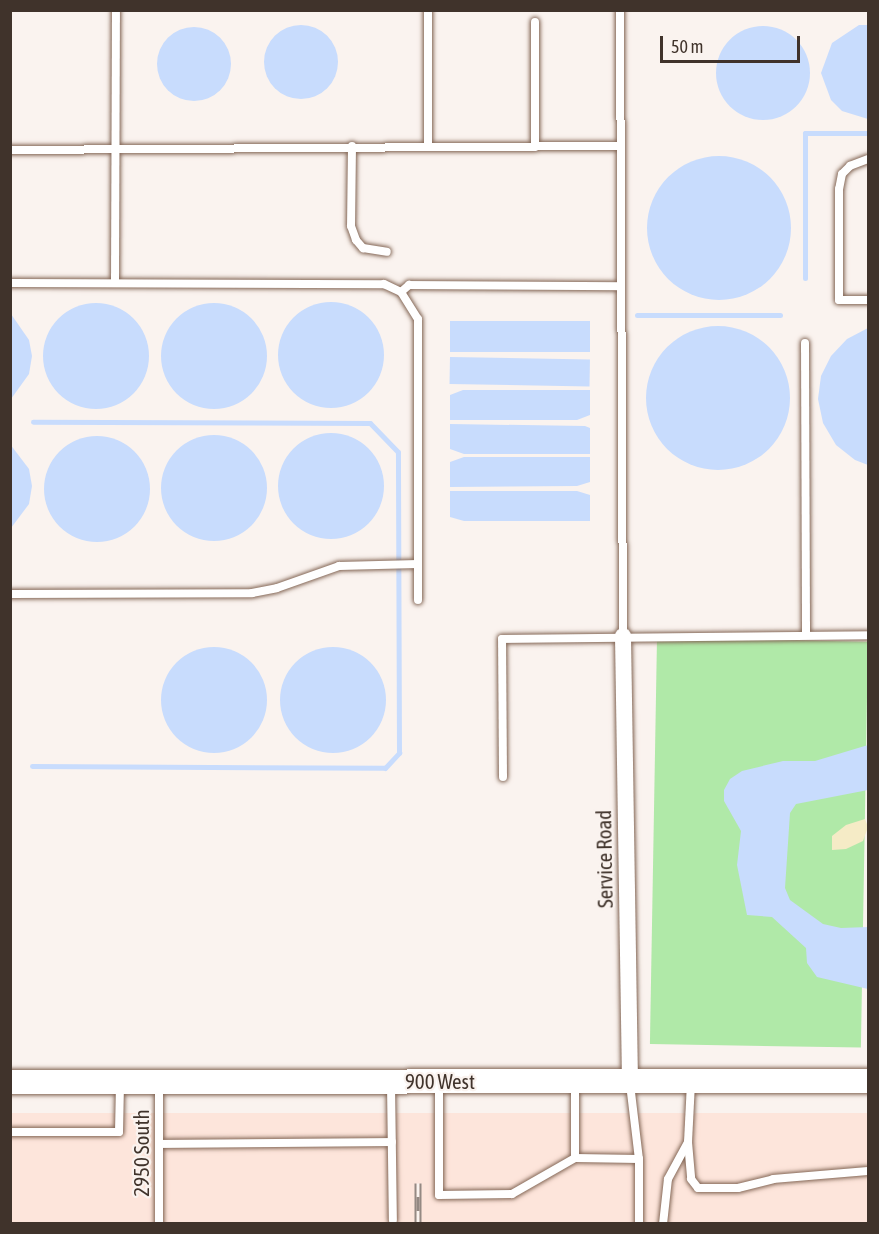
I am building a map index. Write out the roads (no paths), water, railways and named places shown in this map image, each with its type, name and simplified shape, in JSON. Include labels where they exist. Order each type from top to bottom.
[{"type":"main road","name":"900 West","points":[[10,1082],[868,1081]]},
{"type":"street","name":"Service Road","points":[[622,636],[630,1080]]},
{"type":"lane","points":[[115,283],[116,10]]},
{"type":"lane","points":[[428,10],[428,147]]},
{"type":"lane","points":[[620,10],[622,636]]},
{"type":"lane","points":[[535,22],[535,147]]},
{"type":"lane","points":[[352,146],[351,226],[356,240],[363,248],[387,252]]},
{"type":"lane","points":[[10,150],[621,146]]},
{"type":"lane","points":[[868,159],[850,166],[842,174],[839,300],[868,300]]},
{"type":"lane","points":[[10,283],[384,284],[401,292],[418,319],[418,600]]},
{"type":"lane","points":[[401,292],[410,285],[621,286]]},
{"type":"lane","points":[[805,342],[806,635]]},
{"type":"lane","points":[[10,594],[252,593],[276,588],[324,569],[418,564]]},
{"type":"lane","points":[[503,777],[502,639],[868,635]]},
{"type":"lane","points":[[575,1080],[575,1158]]},
{"type":"lane","points":[[630,1080],[639,1159],[639,1224]]},
{"type":"lane","points":[[691,1080],[688,1142],[691,1179],[698,1188],[738,1188],[778,1179],[868,1171]]},
{"type":"lane","points":[[392,1081],[393,1220]]},
{"type":"lane","points":[[439,1081],[439,1195],[512,1194],[575,1158],[639,1159]]},
{"type":"lane","points":[[10,1132],[119,1132],[120,1082]]},
{"type":"lane","name":"2950 South","points":[[159,1082],[159,1224]]},
{"type":"lane","points":[[159,1144],[392,1142]]},
{"type":"lane","points":[[663,1224],[668,1179],[688,1142]]},
{"type":"water","points":[[301,25],[315,28],[327,36],[335,48],[338,62],[335,76],[327,88],[315,96],[301,99],[287,96],[275,88],[267,76],[264,62],[267,48],[275,36],[287,28]]},
{"type":"water","points":[[859,25],[868,25],[868,119],[842,111],[831,100],[821,73],[832,43]]},
{"type":"water","points":[[763,26],[781,30],[796,40],[806,55],[810,73],[806,91],[796,106],[781,116],[763,120],[745,116],[730,106],[720,91],[716,73],[720,55],[730,40],[745,30]]},
{"type":"water","points":[[194,27],[208,30],[220,38],[228,50],[231,64],[228,78],[220,90],[208,98],[194,101],[180,98],[168,90],[160,78],[157,64],[160,50],[168,38],[180,30]]},
{"type":"water","points":[[719,156],[746,162],[759,168],[770,177],[779,188],[785,201],[791,228],[785,255],[779,268],[770,279],[759,288],[746,294],[719,300],[692,294],[679,288],[668,279],[659,268],[653,255],[647,228],[653,201],[659,188],[668,177],[679,168],[692,162]]},
{"type":"water","points":[[331,302],[351,306],[368,318],[380,335],[384,355],[380,375],[368,392],[351,404],[331,408],[311,404],[294,392],[282,375],[278,355],[282,335],[294,318],[311,306]]},
{"type":"water","points":[[96,303],[116,307],[133,319],[145,336],[149,356],[145,376],[133,393],[116,405],[96,409],[76,405],[59,393],[47,376],[43,356],[47,336],[59,319],[76,307]]},
{"type":"water","points":[[214,303],[234,307],[251,319],[263,336],[267,356],[263,376],[251,393],[234,405],[214,409],[194,405],[177,393],[165,376],[161,356],[165,336],[177,319],[194,307]]},
{"type":"water","points":[[11,314],[29,340],[32,356],[29,374],[11,399]]},
{"type":"water","points":[[450,321],[590,321],[590,352],[450,352]]},
{"type":"water","points":[[718,326],[745,332],[758,338],[769,347],[778,358],[784,371],[790,398],[784,425],[778,438],[769,449],[758,458],[745,464],[718,470],[691,464],[678,458],[667,449],[658,438],[652,425],[646,398],[652,371],[658,358],[667,347],[678,338],[691,332]]},
{"type":"water","points":[[868,328],[868,465],[855,460],[836,445],[823,423],[818,399],[821,376],[831,356],[847,339]]},
{"type":"water","points":[[450,357],[590,359],[590,386],[450,384]]},
{"type":"water","points":[[463,390],[590,390],[590,415],[577,420],[450,420],[450,395]]},
{"type":"water","points":[[450,424],[585,426],[590,428],[590,454],[464,454],[450,449]]},
{"type":"water","points":[[331,433],[351,437],[368,449],[380,466],[384,486],[380,506],[368,523],[351,535],[331,539],[311,535],[294,523],[282,506],[278,486],[282,466],[294,449],[311,437]]},
{"type":"water","points":[[214,435],[234,439],[251,451],[263,468],[267,488],[263,508],[251,525],[234,537],[214,541],[194,537],[177,525],[165,508],[161,488],[165,468],[177,451],[194,439]]},
{"type":"water","points":[[97,436],[117,440],[134,452],[146,469],[150,489],[146,509],[134,526],[117,538],[97,542],[77,538],[60,526],[48,509],[44,489],[48,469],[60,452],[77,440]]},
{"type":"water","points":[[10,444],[29,469],[32,486],[29,504],[11,528]]},
{"type":"water","points":[[464,457],[590,457],[590,482],[577,486],[450,487],[450,462]]},
{"type":"water","points":[[450,491],[577,491],[590,495],[590,521],[464,521],[450,517]]},
{"type":"water","points":[[214,647],[234,651],[251,663],[263,680],[267,700],[263,720],[251,737],[234,749],[214,753],[194,749],[177,737],[165,720],[161,700],[165,680],[177,663],[194,651]]},
{"type":"water","points":[[333,647],[353,651],[370,663],[382,680],[386,700],[382,720],[370,737],[353,749],[333,753],[313,749],[296,737],[284,720],[280,700],[284,680],[296,663],[313,651]]},
{"type":"water","points":[[868,745],[868,790],[796,804],[790,813],[785,888],[790,900],[823,924],[841,928],[868,927],[868,989],[817,977],[807,963],[806,948],[772,917],[747,915],[737,865],[741,831],[724,801],[724,790],[730,779],[742,771],[783,761],[815,761]]},
{"type":"waterway","points":[[805,278],[805,133],[868,133]]},
{"type":"waterway","points":[[637,315],[780,315]]},
{"type":"waterway","points":[[32,766],[385,768],[399,753],[398,452],[370,423],[33,422]]},
{"type":"railway","points":[[418,1183],[418,1224]]}]
